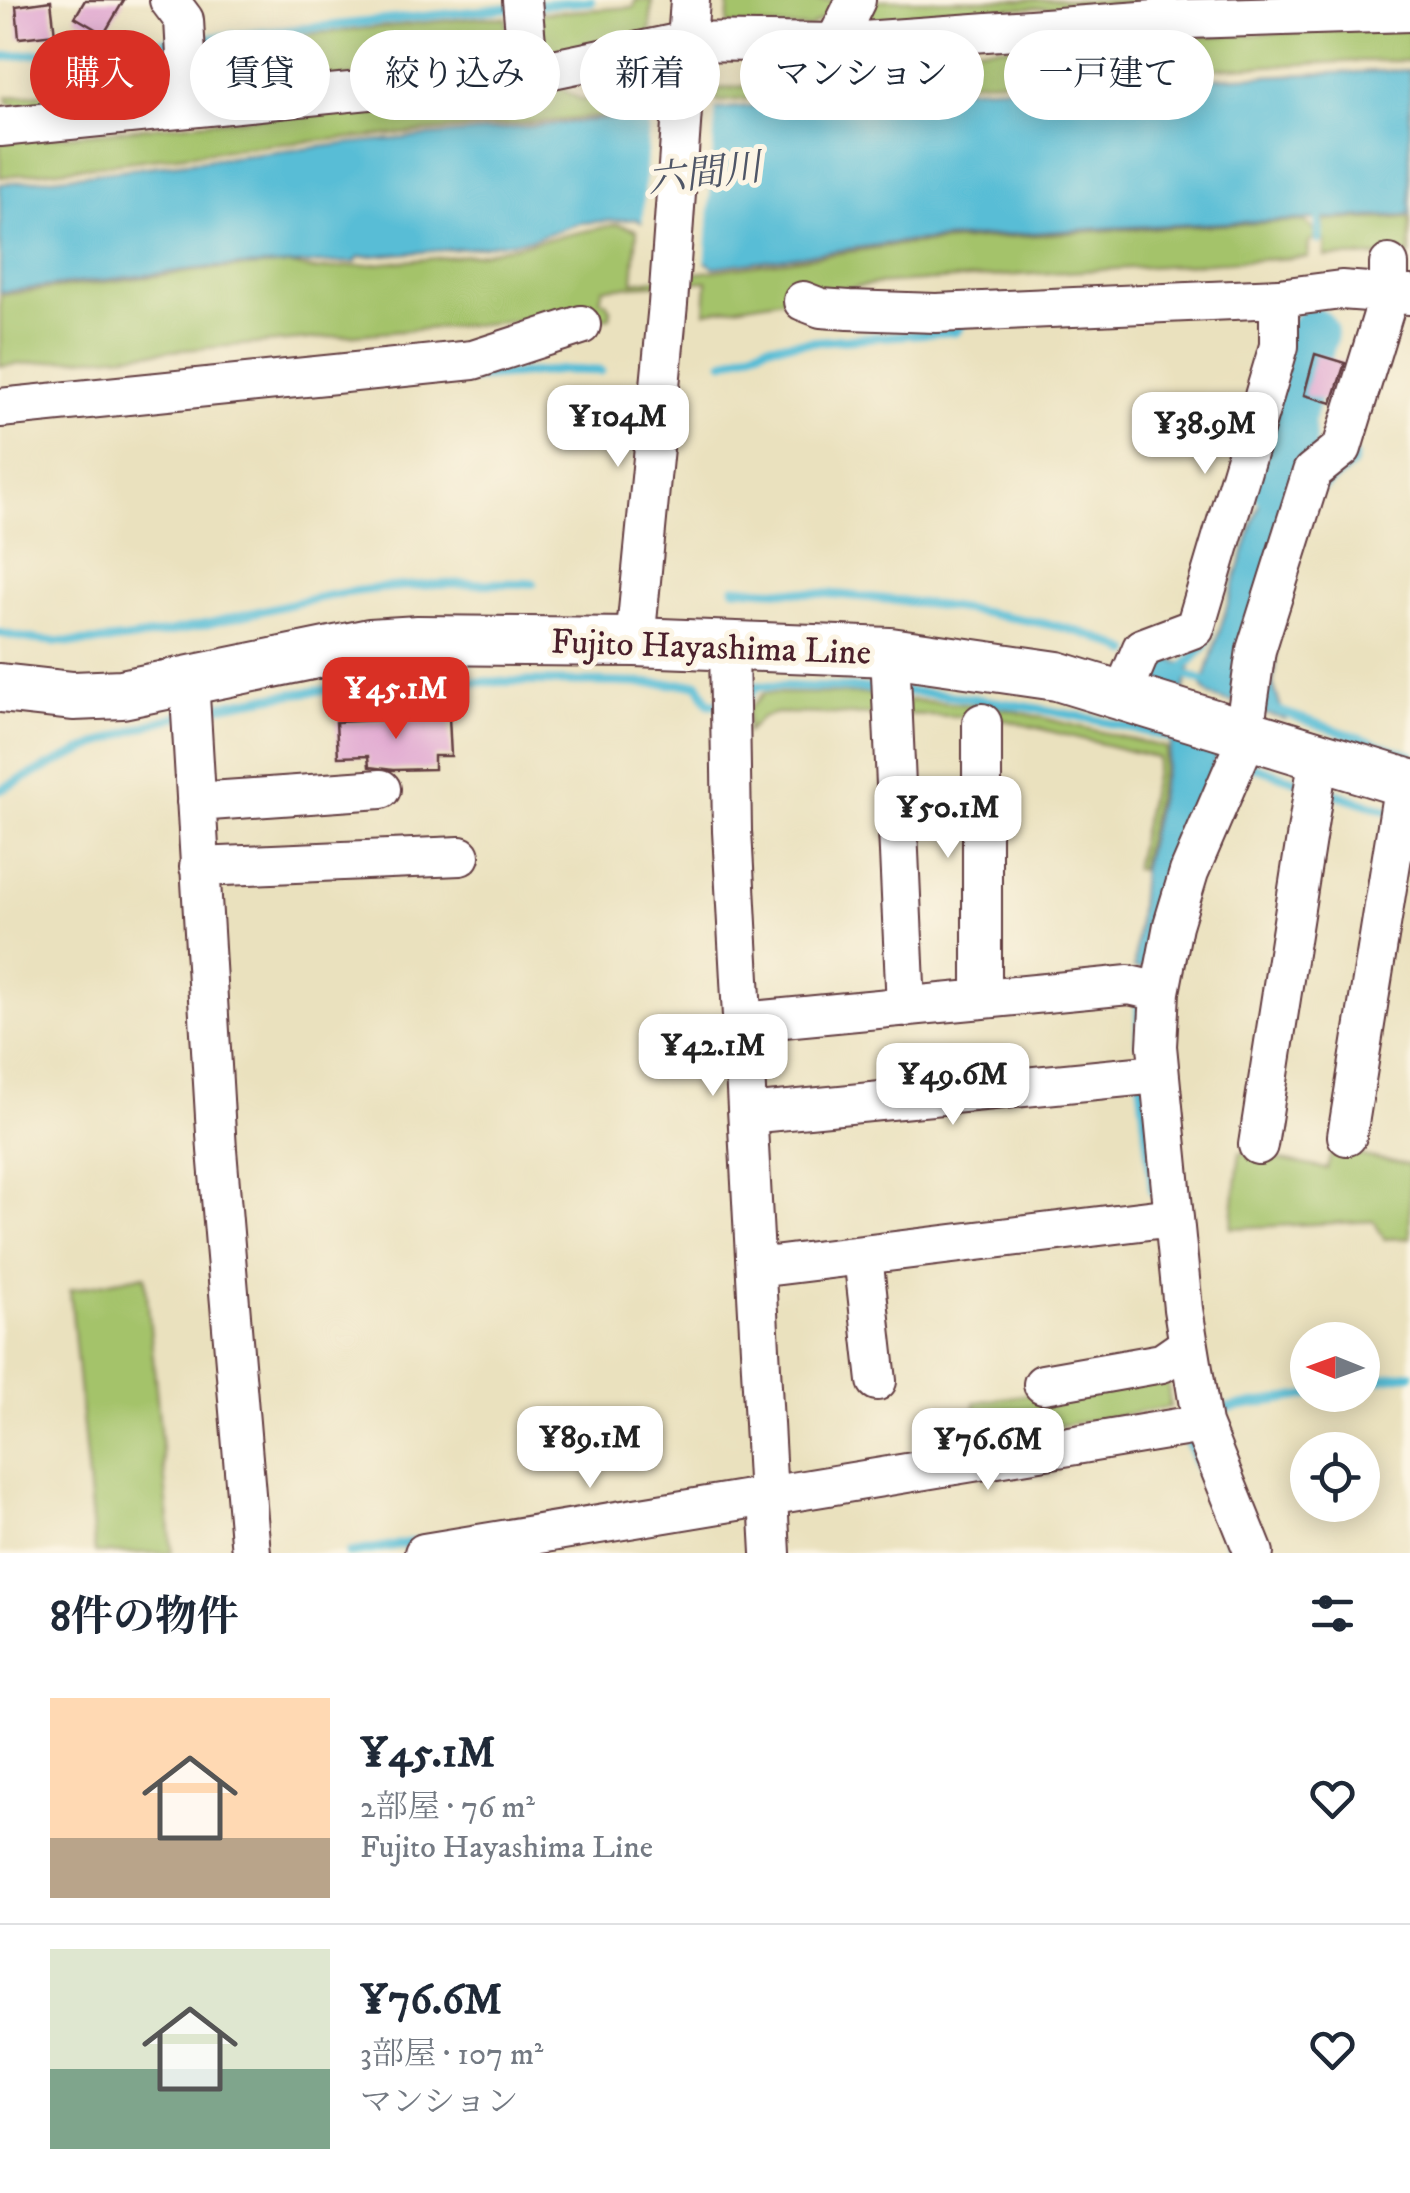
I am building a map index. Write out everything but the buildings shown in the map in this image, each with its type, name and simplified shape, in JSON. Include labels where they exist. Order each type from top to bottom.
[{"type":"main road","name":"Fujito Hayashima Line","points":[[0,688],[189,701],[370,643],[418,640],[729,645],[891,682],[1057,676],[1133,668],[1183,712],[1240,731],[1316,777],[1403,799]]},
{"type":"street","points":[[688,30],[690,0]]},
{"type":"street","points":[[841,30],[856,0]]},
{"type":"street","points":[[984,32],[1155,20],[1410,12]]},
{"type":"street","points":[[172,18],[189,108]]},
{"type":"street","points":[[0,127],[350,92]]},
{"type":"street","points":[[635,642],[681,120]]},
{"type":"street","points":[[803,302],[820,308],[936,313],[1279,305],[1341,290],[1396,284],[1342,448],[1312,472],[1256,650],[1240,731],[1173,924],[1146,989],[1146,1076],[1189,1426],[1254,1553]]},
{"type":"street","points":[[1133,668],[1196,628],[1279,346],[1279,305]]},
{"type":"street","points":[[0,408],[473,360],[581,325]]},
{"type":"street","points":[[729,645],[729,706],[765,1267],[773,1489],[771,1553]]},
{"type":"street","points":[[891,682],[906,1007]]},
{"type":"street","points":[[189,701],[206,802],[217,1150],[250,1553]]},
{"type":"street","points":[[982,723],[982,1000]]},
{"type":"street","points":[[1258,1145],[1316,777]]},
{"type":"street","points":[[206,802],[381,789]]},
{"type":"street","points":[[1347,1136],[1403,799]]},
{"type":"street","points":[[209,867],[460,856]]},
{"type":"street","points":[[751,1021],[1146,989]]},
{"type":"street","points":[[756,1113],[1146,1076]]},
{"type":"street","points":[[765,1267],[1162,1219]]},
{"type":"street","points":[[863,1256],[876,1381]]},
{"type":"street","points":[[1043,1384],[1177,1352]]},
{"type":"street","points":[[424,1553],[773,1489],[1189,1426]]},
{"type":"green space","points":[[635,0],[652,0],[650,30],[580,30],[580,48],[560,52],[560,30],[541,30],[540,13],[634,7]]},
{"type":"green space","points":[[729,0],[837,0],[828,15],[809,28],[727,25]]},
{"type":"green space","points":[[867,0],[1336,0],[939,10],[921,21],[876,24],[865,9]]},
{"type":"green space","points":[[484,17],[506,18],[507,30],[351,30]]},
{"type":"green space","points":[[1410,26],[1410,61],[1214,69],[1214,36]]},
{"type":"green space","points":[[350,30],[350,77],[330,79],[330,32]]},
{"type":"green space","points":[[1004,47],[1004,80],[984,81],[984,48]]},
{"type":"green space","points":[[740,87],[740,100],[720,102],[720,89]]},
{"type":"green space","points":[[560,88],[580,99],[580,119],[269,145],[0,177],[0,142],[228,120],[330,120],[330,110],[350,108],[350,120],[560,120]]},
{"type":"green space","points":[[30,95],[30,109],[8,103],[7,97]]},
{"type":"green space","points":[[1410,218],[1410,256],[1325,257],[1325,241],[1321,240],[1324,220]]},
{"type":"green space","points":[[1304,221],[1315,231],[1308,257],[874,284],[705,312],[707,281],[603,288],[600,300],[606,302],[610,317],[595,320],[551,318],[0,366],[0,295],[214,269],[289,264],[314,270],[477,254],[618,224],[637,230],[633,282],[897,245]]},
{"type":"green space","points":[[764,693],[874,694],[876,715],[777,713],[762,717],[747,732],[748,710]]},
{"type":"green space","points":[[909,700],[998,707],[1167,748],[1140,870],[1134,869],[1158,758],[997,718],[904,714]]},
{"type":"green space","points":[[1332,1150],[1410,1165],[1410,1238],[1384,1239],[1374,1221],[1231,1228],[1240,1152],[1327,1169]]},
{"type":"green space","points":[[145,1275],[172,1553],[95,1553],[70,1290]]},
{"type":"green space","points":[[1167,1374],[1170,1407],[976,1440],[975,1402]]},
{"type":"water","name":"六間川","points":[[1410,70],[1410,215],[1106,228],[900,242],[714,267],[636,219],[580,223],[532,239],[359,257],[355,262],[214,267],[0,292],[0,184],[353,143],[601,120],[720,120],[720,109],[740,107],[740,120],[984,120],[984,88],[1004,87],[1004,120],[1214,120],[1214,78]]},
{"type":"water","points":[[1285,421],[1314,428],[1246,645],[1233,703],[1210,696],[1202,687]]},
{"type":"water","points":[[1277,646],[1273,684],[1285,719],[1264,714],[1268,649]]},
{"type":"water","points":[[1157,654],[1190,667],[1184,690],[1151,680],[1145,666]]},
{"type":"water","points":[[1175,726],[1222,742],[1166,887],[1146,969],[1134,968],[1142,872]]},
{"type":"pier","points":[[649,120],[715,120],[705,268],[642,229]]},
{"type":"waterway","points":[[530,5],[591,1]]},
{"type":"waterway","points":[[290,30],[515,7]]},
{"type":"waterway","points":[[0,57],[177,41]]},
{"type":"waterway","points":[[1319,208],[1319,240]]},
{"type":"waterway","points":[[724,362],[768,345],[957,331],[963,323]]},
{"type":"waterway","points":[[1279,489],[1292,450],[1289,419],[1313,333]]},
{"type":"waterway","points":[[467,379],[563,370],[601,371]]},
{"type":"waterway","points":[[1319,491],[1352,464],[1354,457]]},
{"type":"waterway","points":[[0,633],[43,641],[130,639],[344,593],[438,585],[533,583]]},
{"type":"waterway","points":[[734,588],[970,610],[1068,629],[1129,652]]},
{"type":"waterway","points":[[1180,671],[1204,647],[1209,632]]},
{"type":"waterway","points":[[1180,673],[1212,684]]},
{"type":"waterway","points":[[201,710],[324,690],[448,682],[698,684],[709,704],[722,704]]},
{"type":"waterway","points":[[743,704],[756,686],[883,689]]},
{"type":"waterway","points":[[903,691],[1044,710],[1183,741]]},
{"type":"waterway","points":[[1276,710],[1410,755]]},
{"type":"waterway","points":[[0,790],[112,739],[182,715]]},
{"type":"waterway","points":[[1252,766],[1306,784]]},
{"type":"waterway","points":[[1321,789],[1392,812]]},
{"type":"waterway","points":[[1139,998],[1139,1043]]},
{"type":"waterway","points":[[1141,1083],[1153,1192]]},
{"type":"waterway","points":[[1380,1379],[1410,1374]]},
{"type":"waterway","points":[[1215,1410],[1290,1398]]},
{"type":"waterway","points":[[1185,1435],[1234,1553]]},
{"type":"waterway","points":[[349,1553],[420,1541]]}]
